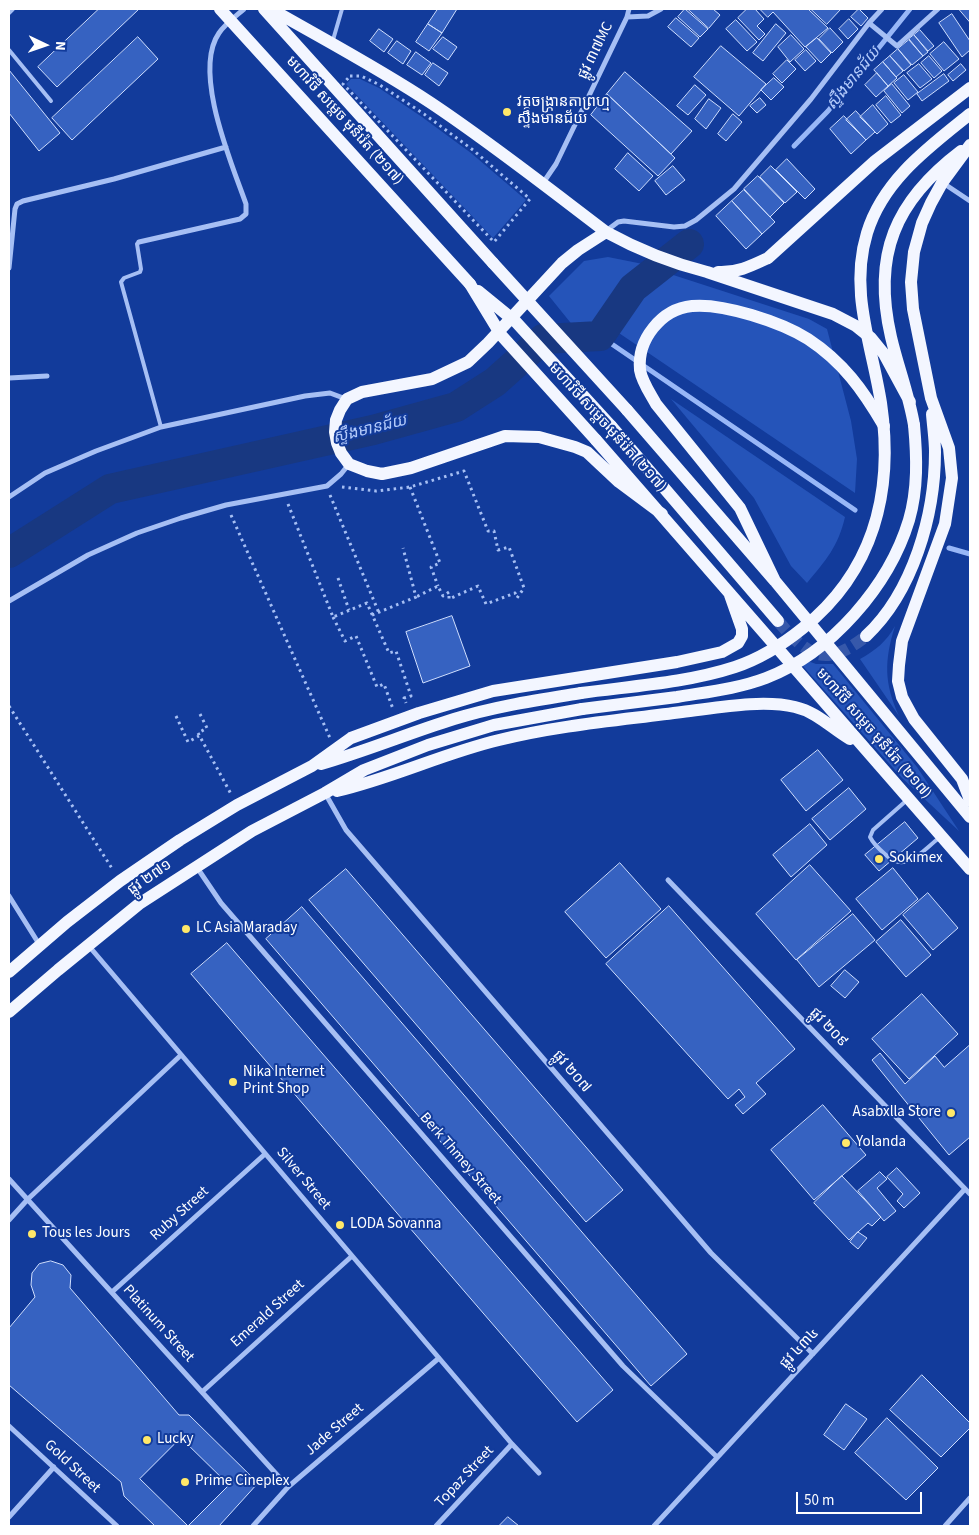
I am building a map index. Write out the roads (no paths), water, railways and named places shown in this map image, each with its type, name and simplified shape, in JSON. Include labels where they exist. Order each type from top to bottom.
[{"type":"main road","name":"មហាវិថី សម្តេច មុនីរ៉េត (២១៧)","points":[[220,9],[470,284],[502,335],[662,514],[970,869]]},
{"type":"main road","name":"មហាវិថី សម្តេច មុនីរ៉េត (២១៧)","points":[[264,9],[628,410],[775,581],[970,817]]},
{"type":"main road","points":[[271,9],[430,102],[606,232],[630,245],[689,268],[833,314],[856,326],[871,338],[884,354],[910,402]]},
{"type":"main road","points":[[706,272],[729,272],[747,269],[768,258],[875,160],[970,88]]},
{"type":"main road","points":[[312,766],[358,753],[491,708],[709,674],[736,666],[771,650],[791,638],[815,618],[836,595],[859,563],[877,519],[884,484],[884,426],[878,386],[860,307],[859,276],[867,232],[873,215],[886,193],[903,171],[922,152],[970,114]]},
{"type":"main road","points":[[866,636],[877,626],[896,598],[910,572],[928,522],[933,491],[935,451],[931,398],[913,309],[911,282],[914,252],[930,203],[970,144]]},
{"type":"main road","points":[[325,794],[364,770],[428,745],[494,725],[582,709],[714,692],[745,685],[784,670],[828,639],[855,613],[869,597],[903,538],[909,518],[916,473],[914,425],[910,402],[891,337],[884,290],[889,246],[897,224],[909,202],[923,183],[970,144]]},
{"type":"main road","points":[[606,232],[562,263],[468,362],[432,380],[362,392],[347,400],[338,415],[335,432],[336,443],[349,463],[367,471],[382,474],[411,468],[505,436],[540,437],[587,452],[619,482],[662,514]]},
{"type":"main road","points":[[470,284],[516,322],[611,426],[778,621]]},
{"type":"main road","points":[[775,581],[740,508],[656,404],[646,388],[640,371],[640,353],[646,337],[656,325],[678,309],[692,306],[713,307],[740,312],[793,330],[840,364],[867,397],[884,426]]},
{"type":"main road","points":[[931,398],[949,448],[952,478],[950,500],[937,548],[902,641],[898,665],[898,681],[902,697],[914,718],[962,779],[970,800]]},
{"type":"main road","points":[[312,766],[351,738],[411,716],[493,692],[676,662],[722,652],[738,644],[742,636],[742,629],[730,594]]},
{"type":"main road","points":[[325,794],[369,783],[464,750],[524,734],[754,704],[794,706],[807,711],[822,718],[842,735],[863,747]]},
{"type":"main road","name":"ផ្លូវ ២៧១","points":[[9,972],[120,880],[237,805],[312,766]]},
{"type":"main road","name":"ផ្លូវ ២៧១","points":[[9,1012],[139,904],[252,831],[325,794]]},
{"type":"street","points":[[139,242],[240,219],[246,214],[246,204],[213,102],[210,71],[212,50],[219,33],[244,9]]},
{"type":"street","name":"ផ្លូវ ៣៧MC","points":[[542,184],[556,164],[627,17],[629,9]]},
{"type":"street","points":[[627,17],[648,16],[661,9]]},
{"type":"street","points":[[606,232],[618,222],[624,221],[674,227],[685,226],[696,220],[734,189],[811,99],[869,23],[882,9]]},
{"type":"street","points":[[869,23],[897,46],[938,9]]},
{"type":"street","points":[[9,268],[12,209],[23,201],[123,177],[226,147]]},
{"type":"street","points":[[942,183],[970,200]]},
{"type":"street","points":[[9,378],[47,376]]},
{"type":"street","points":[[9,497],[45,473],[96,451],[161,427],[322,394],[330,393],[347,400]]},
{"type":"street","points":[[9,601],[88,555],[113,544],[181,518],[226,505],[326,486],[349,463]]},
{"type":"street","name":"ផ្លូវ ២០៧","points":[[325,794],[346,830],[704,1246],[813,1354]]},
{"type":"street","name":"Berk Thmey Street","points":[[196,866],[221,903],[623,1366],[717,1457]]},
{"type":"street","name":"ផ្លូវ ២០៩","points":[[668,880],[970,1194]]},
{"type":"street","points":[[9,896],[40,945]]},
{"type":"street","name":"Silver Street","points":[[88,945],[512,1444],[539,1472]]},
{"type":"street","points":[[9,1220],[28,1199],[181,1055]]},
{"type":"street","name":"Ruby Street","points":[[112,1292],[266,1154]]},
{"type":"street","name":"Platinum Street","points":[[9,1179],[288,1488]]},
{"type":"street","name":"ផ្លូវ ៤៣៤","points":[[654,1526],[966,1189]]},
{"type":"street","name":"Emerald Street","points":[[202,1392],[352,1256]]},
{"type":"street","name":"Jade Street","points":[[253,1526],[288,1488],[439,1358]]},
{"type":"street","name":"Gold Street","points":[[9,1426],[117,1526]]},
{"type":"street","name":"Topaz Street","points":[[436,1526],[512,1444]]},
{"type":"street","points":[[9,1516],[54,1467]]},
{"type":"street","points":[[945,1526],[970,1498]]},
{"type":"lane","points":[[9,13],[13,9]]},
{"type":"lane","points":[[332,44],[342,9]]},
{"type":"lane","points":[[9,50],[51,101]]},
{"type":"lane","points":[[139,242],[137,244],[142,269],[140,272],[124,278],[121,282],[161,427]]},
{"type":"lane","points":[[908,799],[872,830],[870,837],[874,845],[892,861],[901,864],[909,862],[941,836]]},
{"type":"waterway","name":"ស្ទឹងមានជ័យ","points":[[794,146],[828,111],[910,9]]},
{"type":"waterway","name":"ស្ទឹងមានជ័យ","points":[[9,553],[110,489],[373,430],[456,407],[495,382],[543,339],[600,336],[633,288],[689,244]]},
{"type":"waterway","points":[[600,336],[855,510]]},
{"type":"waterway","points":[[949,548],[970,554]]},
{"type":"tunnel","points":[[778,621],[799,643],[808,650],[818,654],[828,655],[839,652],[866,636]]},
{"type":"place","name":"វត្តចង្ក្រានតាព្រហ្ម ស្ទឹងមានជ័យ","points":[[507,112]]},
{"type":"place","name":"Sokimex","points":[[879,859]]},
{"type":"place","name":"LC Asia Maraday","points":[[186,929]]},
{"type":"place","name":"Nika Internet Print Shop","points":[[233,1082]]},
{"type":"place","name":"Asabxlla Store","points":[[951,1113]]},
{"type":"place","name":"Yolanda","points":[[846,1143]]},
{"type":"place","name":"LODA Sovanna","points":[[340,1225]]},
{"type":"place","name":"Tous les Jours","points":[[32,1234]]},
{"type":"place","name":"Lucky","points":[[147,1440]]},
{"type":"place","name":"Prime Cineplex","points":[[185,1482]]}]
